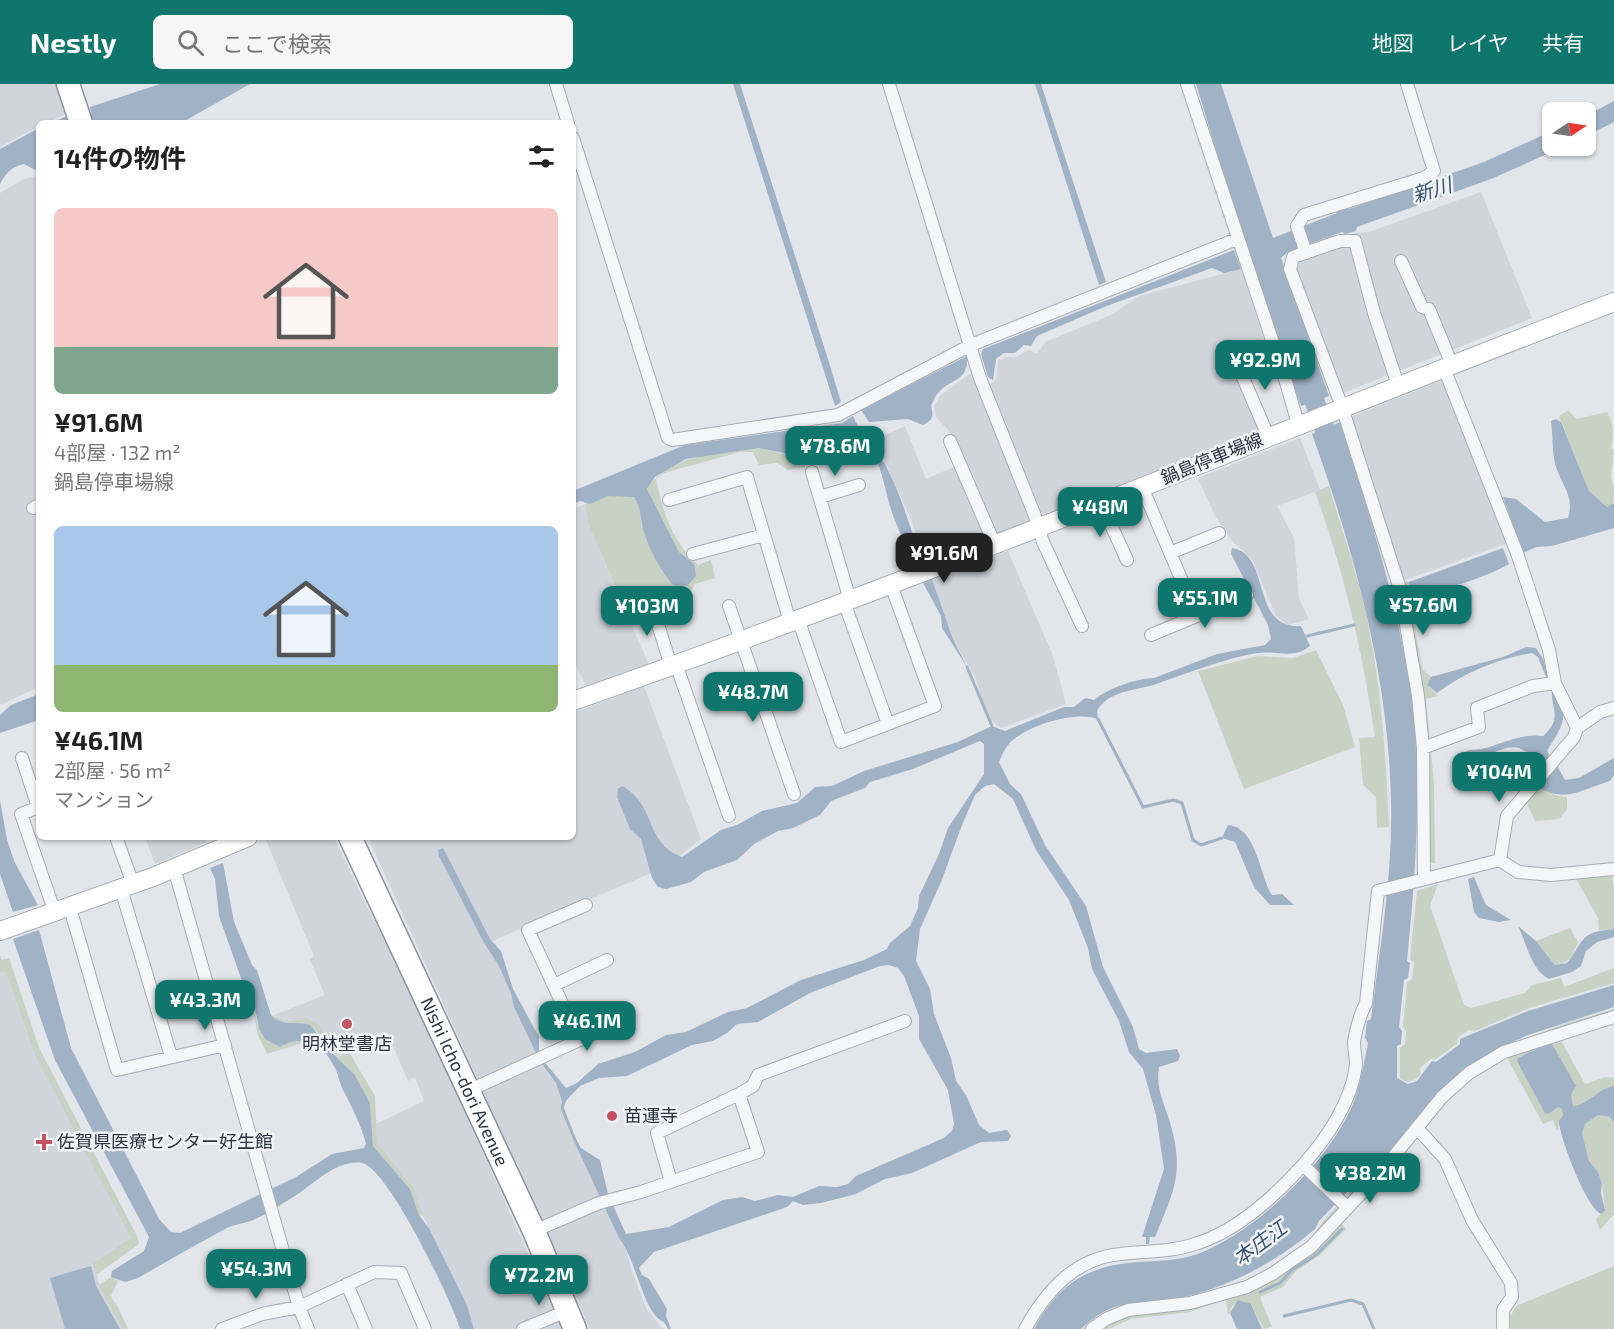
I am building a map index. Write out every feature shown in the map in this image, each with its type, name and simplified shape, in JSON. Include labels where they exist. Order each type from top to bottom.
[{"type":"highway","points":[[68,84],[79,118]]},
{"type":"highway","name":"Nishi Icho-dori Avenue","points":[[351,840],[470,1090],[534,1231],[571,1320]]},
{"type":"main road","name":"鍋島停車場線","points":[[576,700],[891,585],[1614,302]]},
{"type":"main road","points":[[7,929],[204,857],[224,843]]},
{"type":"street","points":[[556,84],[567,120]]},
{"type":"street","points":[[889,84],[980,378],[1039,528],[1082,626]]},
{"type":"street","points":[[1187,84],[1298,424]]},
{"type":"street","points":[[1305,251],[1297,226],[1304,215],[1424,178],[1434,171],[1407,84]]},
{"type":"street","points":[[576,157],[668,438],[672,440],[838,415],[971,345],[1237,239]]},
{"type":"street","points":[[1398,385],[1374,313],[1354,241],[1340,241],[1305,251],[1293,257],[1290,269],[1342,407],[1400,589],[1418,696],[1423,748],[1424,878]]},
{"type":"street","points":[[1401,261],[1422,307],[1429,309],[1517,552],[1549,650],[1555,683],[1577,728]]},
{"type":"street","points":[[1235,359],[1268,436]]},
{"type":"street","points":[[950,441],[995,545]]},
{"type":"street","points":[[812,472],[847,601],[888,724]]},
{"type":"street","points":[[669,500],[747,477],[764,535],[794,621],[841,742],[935,706],[891,585]]},
{"type":"street","points":[[820,497],[859,485]]},
{"type":"street","points":[[1142,487],[1197,616]]},
{"type":"street","points":[[1101,503],[1127,560]]},
{"type":"street","points":[[1170,553],[1219,533]]},
{"type":"street","points":[[693,554],[764,535]]},
{"type":"street","points":[[1151,635],[1247,595]]},
{"type":"street","points":[[650,600],[729,816]]},
{"type":"street","points":[[729,606],[794,794]]},
{"type":"street","points":[[1423,748],[1479,727],[1477,708],[1533,686],[1555,683]]},
{"type":"street","points":[[1500,860],[1507,816],[1574,737],[1577,728],[1600,712],[1614,708]]},
{"type":"street","points":[[22,758],[36,801]]},
{"type":"street","points":[[36,808],[21,814],[55,913],[117,1070],[225,1045]]},
{"type":"street","points":[[117,840],[171,1056]]},
{"type":"street","points":[[1025,1329],[1040,1303],[1065,1276],[1090,1260],[1118,1254],[1174,1250],[1227,1231],[1263,1203],[1303,1165],[1345,1103],[1356,1065],[1354,1043],[1366,1003],[1378,891],[1500,860],[1518,872],[1551,875],[1614,869]]},
{"type":"street","points":[[174,868],[266,1185],[298,1307],[308,1329]]},
{"type":"street","points":[[579,1040],[528,930],[586,905]]},
{"type":"street","points":[[554,985],[607,960]]},
{"type":"street","points":[[1092,1329],[1106,1319],[1128,1310],[1190,1303],[1247,1287],[1272,1274],[1311,1247],[1346,1206],[1381,1172],[1442,1097],[1469,1073],[1504,1052],[1614,1017]]},
{"type":"street","points":[[470,1090],[619,1022]]},
{"type":"street","points":[[671,1182],[657,1133],[753,1086],[758,1075],[905,1022]]},
{"type":"street","points":[[534,1231],[599,1203],[616,1200],[758,1152],[738,1094]]},
{"type":"street","points":[[1417,1128],[1445,1159],[1472,1220],[1511,1283],[1512,1297],[1503,1310],[1503,1329]]},
{"type":"street","points":[[1303,1165],[1346,1206]]},
{"type":"street","points":[[222,1329],[262,1314],[298,1307],[374,1272],[401,1273],[425,1329]]},
{"type":"street","points":[[347,1284],[366,1329]]},
{"type":"street","points":[[524,1329],[571,1320]]},
{"type":"shaded area","points":[[0,84],[57,84],[68,113],[53,120],[36,120],[36,128],[0,147]]},
{"type":"shaded area","points":[[36,176],[36,688],[0,705],[0,193],[22,180]]},
{"type":"shaded area","points":[[1481,192],[1532,318],[1333,397],[1285,262],[1292,254],[1355,233],[1369,232]]},
{"type":"shaded area","points":[[1241,269],[1268,352],[1231,358],[1260,429],[1047,516],[1041,512],[989,385],[997,379],[998,360],[1016,357],[1029,350],[1037,354],[1045,342],[1111,315],[1139,296]]},
{"type":"shaded area","points":[[974,371],[1031,522],[926,563],[911,519],[875,440],[905,426],[926,479],[963,463],[949,431],[936,417],[934,406],[940,396]]},
{"type":"shaded area","points":[[1446,379],[1508,543],[1402,581],[1348,418]]},
{"type":"shaded area","points":[[1300,438],[1320,490],[1277,506],[1294,538],[1299,599],[1309,619],[1288,625],[1276,616],[1252,559],[1234,543],[1215,516],[1198,478]]},
{"type":"shaded area","points":[[585,504],[589,526],[649,665],[586,686],[576,666],[576,508]]},
{"type":"shaded area","points":[[1008,551],[1053,656],[1066,704],[1001,728],[991,720],[982,702],[976,679],[953,639],[932,579]]},
{"type":"shaded area","points":[[644,686],[701,839],[682,854],[649,874],[490,942],[543,1064],[558,1082],[571,1134],[622,1234],[631,1269],[647,1310],[663,1329],[590,1329],[369,840],[576,840],[576,712]]},
{"type":"shaded area","points":[[146,840],[206,840],[207,842],[155,864]]},
{"type":"shaded area","points":[[266,840],[335,840],[368,909],[399,966],[562,1329],[474,1329],[467,1305],[423,1216],[414,1189],[377,1142],[376,1124],[424,1101],[415,1077],[408,1081],[387,1032],[338,1057],[320,1026],[288,1022],[274,1015],[325,995],[310,960],[314,956]]},
{"type":"shaded area","name":"佐賀県医療センター好生館","points":[[0,956],[2,960],[9,958],[39,1048],[137,1236],[139,1244],[97,1274],[99,1285],[118,1306],[128,1329],[0,1329]]},
{"type":"green space","points":[[1568,410],[1576,419],[1607,412],[1609,416],[1613,430],[1611,448],[1614,450],[1611,477],[1614,487],[1613,505],[1607,507],[1589,491],[1559,416]]},
{"type":"green space","points":[[855,437],[868,452],[788,470],[777,463],[759,465],[753,452],[740,452],[664,473],[656,479],[670,526],[681,546],[698,565],[711,560],[715,578],[695,584],[691,590],[686,591],[655,595],[646,587],[620,597],[589,526],[585,504],[608,496],[634,496],[639,505],[642,527],[694,564],[679,552],[647,489],[656,478],[667,470],[680,463],[726,451],[755,448],[808,460]]},
{"type":"green space","points":[[1329,486],[1357,578],[1371,636],[1382,718],[1389,827],[1377,828],[1376,797],[1363,785],[1359,738],[1375,737],[1365,674],[1351,613],[1335,552],[1315,492]]},
{"type":"green space","points":[[1384,552],[1402,581],[1409,582],[1409,589],[1414,599],[1411,608],[1423,670],[1431,677],[1427,685],[1438,696],[1426,699],[1434,784],[1435,863],[1419,863],[1419,794],[1410,675]]},
{"type":"green space","points":[[1316,650],[1343,705],[1355,747],[1244,789],[1198,671],[1258,656],[1293,658]]},
{"type":"green space","points":[[1540,788],[1558,796],[1567,797],[1567,809],[1559,819],[1535,821],[1526,801]]},
{"type":"green space","points":[[1611,873],[1614,888],[1614,929],[1599,930],[1598,918],[1575,877]]},
{"type":"green space","points":[[1438,884],[1430,906],[1464,1005],[1471,1008],[1525,993],[1532,985],[1561,978],[1564,987],[1614,968],[1614,983],[1529,1008],[1475,1031],[1469,1030],[1458,1037],[1457,1044],[1420,1068],[1421,1074],[1416,1079],[1408,1082],[1400,1079],[1400,1048],[1405,1044],[1406,1031],[1403,1026],[1407,982],[1412,979],[1414,963],[1410,959],[1417,891]]},
{"type":"green space","points":[[1570,928],[1578,942],[1575,951],[1571,958],[1555,965],[1536,941]]},
{"type":"green space","points":[[0,956],[2,960],[9,958],[39,1048],[137,1236],[139,1244],[97,1274],[93,1264],[131,1238],[35,1055],[6,971],[0,972]]},
{"type":"green space","points":[[249,993],[259,1028],[289,1041],[303,1039],[316,1045],[305,1042],[267,1054],[258,1035]]},
{"type":"green space","points":[[1614,1009],[1614,1021],[1559,1037],[1585,1084],[1606,1077],[1614,1078],[1614,1086],[1573,1106],[1571,1094],[1547,1044],[1535,1050],[1549,1114],[1558,1107],[1562,1109],[1563,1115],[1557,1130],[1553,1120],[1543,1124],[1506,1056],[1471,1077],[1444,1102],[1341,1223],[1346,1229],[1320,1255],[1296,1271],[1283,1287],[1260,1297],[1272,1327],[1264,1329],[1251,1304],[1233,1305],[1228,1316],[1226,1299],[1190,1312],[1131,1319],[1109,1329],[1081,1329],[1112,1311],[1187,1299],[1260,1277],[1308,1244],[1324,1220],[1363,1179],[1377,1170],[1438,1095],[1501,1048],[1561,1025]]},
{"type":"green space","points":[[271,1015],[288,1022],[306,1018],[320,1026],[338,1057],[349,1052],[375,1096],[377,1142],[414,1189],[423,1216],[419,1215],[410,1189],[373,1146],[370,1103],[321,1035],[303,1022],[290,1023],[282,1022]]},
{"type":"green space","points":[[1598,1115],[1610,1117],[1614,1123],[1614,1214],[1600,1230],[1596,1219],[1605,1210],[1602,1182],[1598,1172],[1589,1161],[1582,1133],[1585,1124]]},
{"type":"green space","points":[[1614,1266],[1614,1329],[1511,1329],[1508,1321],[1516,1306]]},
{"type":"green space","points":[[111,1277],[118,1281],[111,1296],[128,1329],[123,1329],[99,1285]]},
{"type":"water","points":[[160,84],[250,84],[186,120],[73,120],[91,113],[90,107]]},
{"type":"water","points":[[733,84],[740,84],[827,356],[841,402],[835,406]]},
{"type":"water","points":[[1035,84],[1041,84],[1106,282],[1099,285]]},
{"type":"water","name":"新川","points":[[1196,84],[1221,84],[1273,238],[1337,213],[1337,209],[1346,206],[1349,209],[1484,162],[1542,136],[1543,156],[1491,179],[1357,227],[1356,231],[1345,234],[1342,232],[1288,252],[1281,258],[1329,396],[1301,406],[1248,256]]},
{"type":"water","points":[[1614,101],[1614,122],[1596,131],[1596,111]]},
{"type":"water","points":[[67,116],[69,120],[58,120]]},
{"type":"water","points":[[36,130],[36,170],[24,164],[20,165],[10,171],[0,184],[0,149]]},
{"type":"water","points":[[1234,250],[1241,269],[1224,273],[1212,268],[1104,307],[1037,336],[1031,346],[1024,345],[1015,353],[1004,353],[996,359],[993,380],[988,377],[981,354],[983,349]]},
{"type":"water","points":[[967,356],[965,371],[937,394],[931,406],[932,418],[923,425],[908,419],[869,422],[861,410]]},
{"type":"water","points":[[853,416],[886,466],[906,514],[922,562],[913,566],[890,507],[877,461],[865,442],[856,434],[824,451],[804,457],[758,448],[686,459],[655,477],[647,489],[679,552],[694,564],[696,576],[687,586],[673,585],[659,566],[643,529],[639,508],[634,497],[608,496],[590,504],[580,501],[576,503],[576,490],[685,445],[842,423]]},
{"type":"water","points":[[1556,419],[1561,422],[1589,491],[1607,507],[1614,503],[1614,528],[1552,546],[1536,547],[1523,553],[1503,497],[1516,499],[1545,522],[1568,518],[1570,510],[1569,496],[1555,464],[1553,453],[1551,421]]},
{"type":"water","name":"本庄江","points":[[1340,422],[1371,520],[1389,587],[1404,653],[1414,721],[1417,824],[1407,961],[1410,963],[1408,978],[1404,980],[1399,1027],[1402,1031],[1401,1044],[1397,1046],[1397,1078],[1408,1084],[1417,1081],[1432,1061],[1436,1062],[1460,1044],[1460,1039],[1528,1011],[1614,985],[1614,1007],[1528,1035],[1466,1067],[1438,1093],[1375,1168],[1361,1178],[1319,1221],[1315,1229],[1256,1270],[1224,1285],[1189,1296],[1120,1305],[1095,1317],[1081,1329],[1034,1329],[1043,1313],[1064,1289],[1090,1273],[1104,1267],[1121,1264],[1169,1260],[1198,1254],[1244,1229],[1290,1191],[1310,1169],[1343,1123],[1354,1101],[1368,1043],[1365,1038],[1367,1021],[1371,1019],[1385,910],[1390,856],[1391,802],[1384,708],[1367,615],[1342,523],[1312,434]]},
{"type":"water","points":[[1232,548],[1244,553],[1252,563],[1267,605],[1274,616],[1285,624],[1301,626],[1310,646],[1291,654],[1264,652],[1232,659],[1154,685],[1118,694],[1101,705],[1097,711],[1098,719],[1064,718],[1050,721],[1025,732],[1008,745],[999,762],[1010,784],[1021,794],[1045,845],[1086,906],[1103,967],[1133,1027],[1139,1049],[1146,1053],[1177,1049],[1180,1056],[1178,1061],[1159,1067],[1160,1092],[1172,1130],[1177,1160],[1171,1197],[1155,1237],[1150,1237],[1149,1244],[1146,1244],[1146,1237],[1142,1237],[1164,1169],[1156,1115],[1143,1069],[1129,1052],[1119,1021],[1092,969],[1088,948],[1069,900],[1036,850],[1013,799],[994,784],[985,786],[975,795],[920,929],[916,961],[930,989],[934,1014],[951,1058],[956,1081],[966,1095],[979,1125],[989,1133],[1007,1130],[1011,1136],[1008,1141],[981,1142],[912,1173],[885,1179],[856,1194],[803,1205],[793,1201],[787,1207],[654,1252],[639,1268],[642,1275],[649,1279],[667,1309],[666,1316],[671,1329],[668,1329],[645,1298],[631,1259],[573,1139],[574,1136],[581,1148],[600,1160],[608,1194],[626,1234],[669,1227],[723,1200],[742,1197],[755,1201],[778,1195],[793,1197],[819,1186],[837,1187],[848,1184],[856,1176],[944,1138],[952,1131],[954,1124],[948,1090],[919,1039],[919,1016],[904,976],[898,968],[889,965],[880,966],[810,993],[758,1022],[737,1024],[713,1041],[692,1045],[627,1076],[599,1078],[580,1086],[563,1104],[556,1083],[540,1061],[514,1007],[511,993],[499,966],[483,941],[438,850],[443,848],[490,939],[501,951],[513,989],[539,1037],[539,1051],[542,1059],[566,1088],[577,1083],[598,1064],[635,1052],[666,1035],[686,1032],[728,1012],[747,1008],[801,980],[864,960],[887,949],[890,943],[910,926],[918,908],[919,896],[939,854],[948,828],[984,774],[984,744],[980,741],[913,769],[870,782],[865,788],[831,801],[820,815],[793,828],[778,831],[754,844],[737,860],[704,872],[691,882],[666,889],[658,887],[652,878],[641,839],[630,829],[617,797],[618,789],[622,786],[633,794],[641,803],[662,843],[670,851],[682,857],[721,830],[737,825],[762,811],[797,803],[815,787],[832,786],[864,771],[958,742],[992,726],[1005,731],[1064,707],[1074,707],[1085,698],[1094,700],[1122,685],[1154,678],[1217,654],[1265,645],[1271,639],[1268,625],[1231,554]]},
{"type":"water","points":[[1503,548],[1509,564],[1487,574],[1425,594],[1413,596],[1409,590],[1409,582]]},
{"type":"water","points":[[932,579],[953,639],[967,667],[942,628],[941,616],[923,583]]},
{"type":"water","points":[[1526,647],[1536,648],[1543,659],[1549,678],[1547,680],[1538,657],[1532,653],[1482,667],[1437,693],[1427,685],[1431,677],[1503,657]]},
{"type":"water","points":[[1552,690],[1562,706],[1563,721],[1547,751],[1551,757],[1542,768],[1523,750],[1515,747],[1469,760],[1465,752],[1467,751],[1482,749],[1520,737],[1543,736],[1555,718]]},
{"type":"water","points":[[36,695],[36,721],[0,733],[0,715],[11,705]]},
{"type":"water","points":[[1614,758],[1614,775],[1610,781],[1567,794],[1558,794],[1540,788],[1556,764],[1565,780],[1579,778]]},
{"type":"water","points":[[0,800],[7,840],[15,863],[38,905],[13,912],[0,874]]},
{"type":"water","points":[[1228,825],[1238,828],[1252,843],[1272,895],[1282,894],[1294,905],[1270,905],[1254,887],[1235,842],[1222,838]]},
{"type":"water","points":[[223,863],[234,922],[252,965],[257,970],[271,1015],[285,1023],[310,1025],[338,1059],[354,1074],[370,1103],[373,1146],[410,1189],[419,1215],[430,1230],[467,1305],[474,1329],[460,1329],[418,1237],[387,1187],[373,1170],[362,1163],[345,1164],[336,1168],[266,1214],[225,1229],[138,1278],[125,1282],[111,1277],[112,1271],[144,1251],[149,1237],[55,1060],[13,939],[39,930],[71,1048],[159,1219],[171,1232],[180,1233],[296,1177],[332,1154],[364,1148],[366,1144],[336,1070],[326,1054],[320,1048],[305,1041],[297,1041],[280,1047],[265,1039],[259,1028],[252,995],[242,981],[219,916],[215,879],[210,868]]},
{"type":"water","points":[[1474,877],[1486,905],[1511,920],[1499,922],[1479,918],[1474,912],[1468,879]]},
{"type":"water","points":[[1518,926],[1536,941],[1555,965],[1567,963],[1580,943],[1594,932],[1614,929],[1614,937],[1597,942],[1586,951],[1581,966],[1572,972],[1549,979],[1534,963]]},
{"type":"water","points":[[1547,1044],[1552,1044],[1576,1086],[1571,1094],[1573,1106],[1614,1086],[1614,1123],[1610,1117],[1598,1115],[1585,1124],[1582,1133],[1589,1161],[1598,1172],[1602,1183],[1601,1193],[1605,1210],[1602,1214],[1589,1201],[1569,1156],[1560,1129],[1562,1109],[1558,1107],[1549,1114],[1545,1113],[1517,1061],[1518,1058]]},
{"type":"water","points":[[91,1266],[96,1286],[120,1329],[65,1329],[50,1278]]},
{"type":"water","points":[[1238,1300],[1251,1304],[1262,1329],[1237,1329],[1230,1313]]},
{"type":"waterway","points":[[1306,378],[1333,452]]},
{"type":"waterway","points":[[1307,636],[1354,625]]},
{"type":"waterway","points":[[967,667],[992,726]]},
{"type":"waterway","points":[[1098,719],[1143,807],[1173,800],[1182,803],[1193,840],[1201,845],[1222,838]]},
{"type":"waterway","points":[[564,1102],[562,1108],[575,1140]]},
{"type":"waterway","points":[[1260,1292],[1280,1283],[1292,1270],[1316,1255],[1342,1229]]},
{"type":"waterway","points":[[1284,1316],[1351,1300],[1363,1304],[1374,1329]]},
{"type":"place","name":"明林堂書店","points":[[347,1024]]},
{"type":"place","name":"苗運寺","points":[[612,1116]]},
{"type":"place","name":"佐賀県医療センター好生館","points":[[44,1142]]}]
